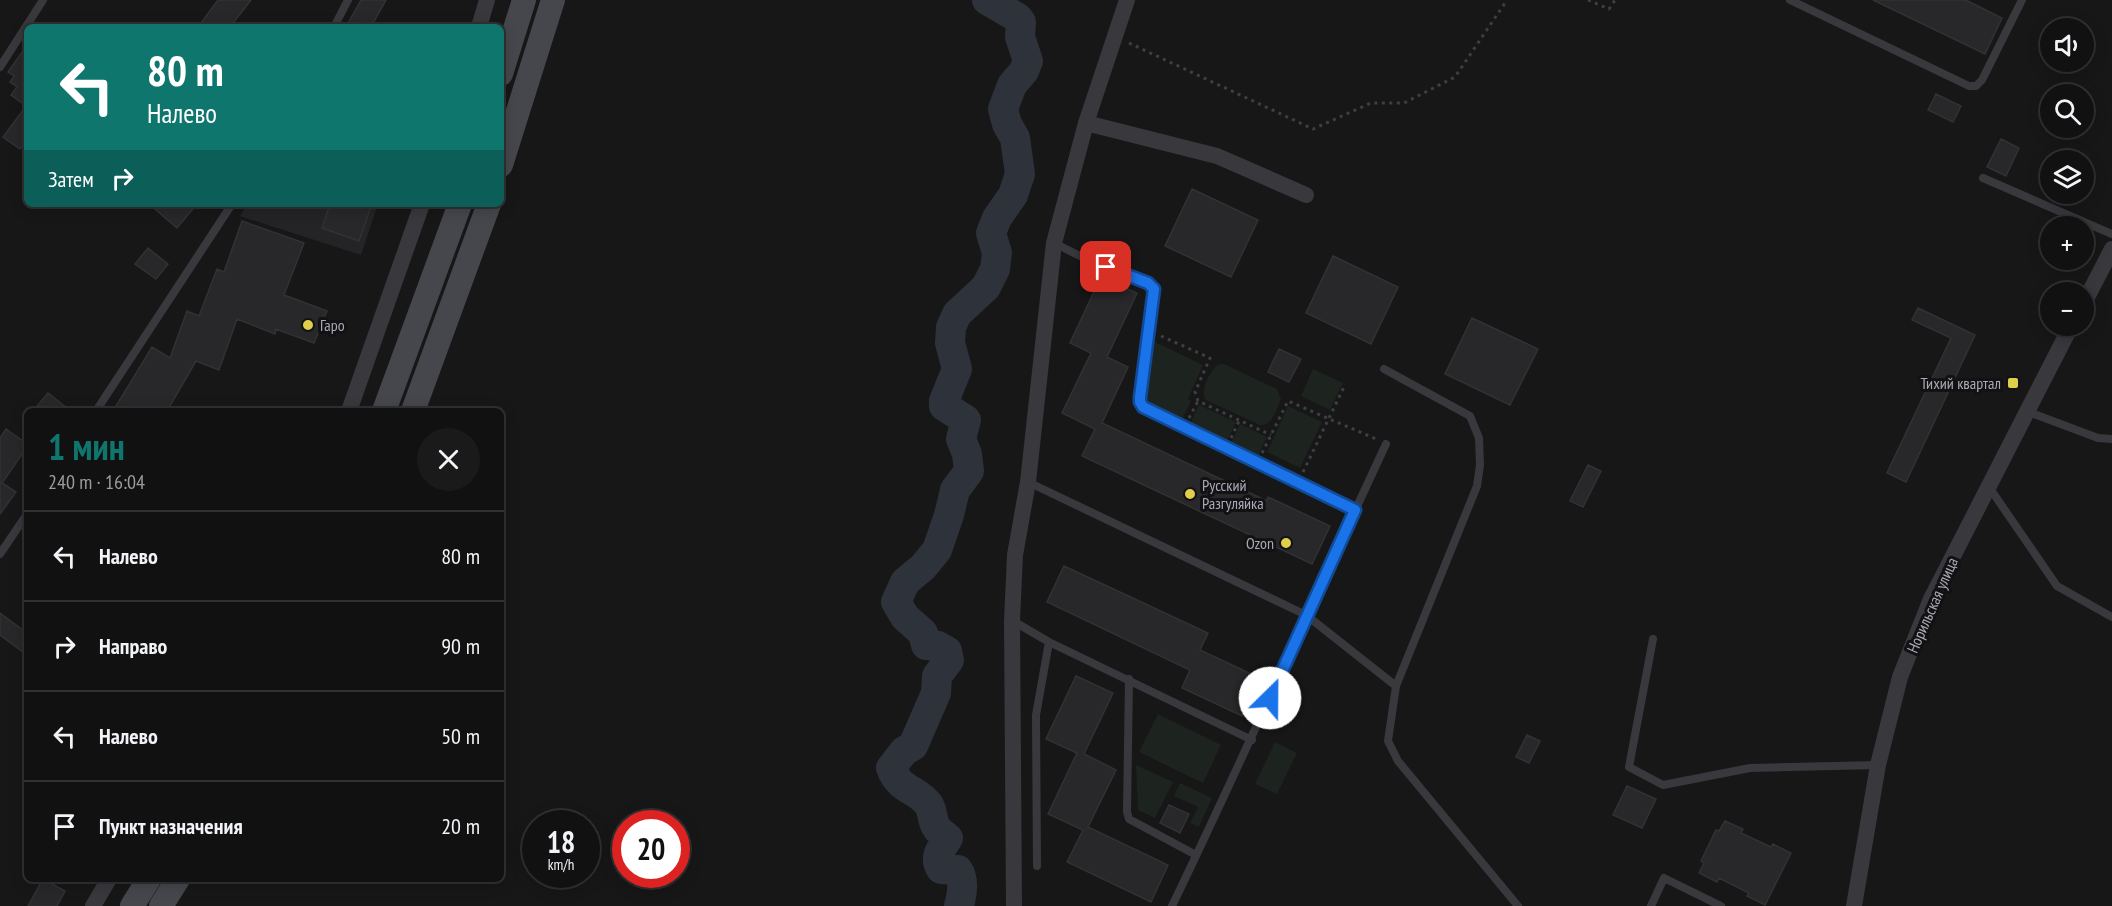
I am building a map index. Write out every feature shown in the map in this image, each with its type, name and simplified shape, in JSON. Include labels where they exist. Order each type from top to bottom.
[{"type":"main road","points":[[504,64],[524,0]]},
{"type":"main road","points":[[504,155],[553,0]]},
{"type":"main road","points":[[385,408],[459,207]]},
{"type":"main road","points":[[413,408],[488,207]]},
{"type":"main road","points":[[132,906],[147,882]]},
{"type":"main road","points":[[161,906],[176,882]]},
{"type":"street","points":[[1019,904],[1012,621],[1015,555],[1028,482],[1054,243],[1086,123],[1127,0]]},
{"type":"street","points":[[480,24],[485,1]]},
{"type":"street","points":[[1086,123],[1217,156],[1306,195]]},
{"type":"street","points":[[351,408],[421,207]]},
{"type":"street","points":[[2094,284],[2112,249]]},
{"type":"street","name":"Норильская улица","points":[[1854,906],[1878,765],[1900,677],[1931,599],[2066,336]]},
{"type":"street","points":[[93,906],[107,882]]},
{"type":"lane","points":[[28,24],[43,0]]},
{"type":"lane","points":[[336,24],[348,0]]},
{"type":"lane","points":[[1790,0],[1969,86],[1976,86],[1982,80],[2022,0]]},
{"type":"lane","points":[[0,67],[24,30]]},
{"type":"lane","points":[[1983,178],[2112,234]]},
{"type":"lane","points":[[98,408],[230,207]]},
{"type":"lane","points":[[1054,243],[1086,259],[1148,283],[1154,289],[1140,402],[1143,407],[1355,510]]},
{"type":"lane","points":[[1384,369],[1470,416],[1479,438],[1480,465],[1477,486],[1396,686],[1388,741],[1398,761],[1518,906]]},
{"type":"lane","points":[[2026,411],[2098,438],[2112,439]]},
{"type":"lane","points":[[1172,906],[1252,740],[1306,615],[1386,444]]},
{"type":"lane","points":[[1028,482],[1306,615],[1396,686]]},
{"type":"lane","points":[[1989,486],[2057,586],[2112,617]]},
{"type":"lane","points":[[0,554],[24,518]]},
{"type":"lane","points":[[1012,621],[1049,642],[1252,740]]},
{"type":"lane","points":[[1653,639],[1629,767],[1663,785],[1750,768],[1878,765]]},
{"type":"lane","points":[[1037,866],[1036,715],[1049,642]]},
{"type":"lane","points":[[1129,679],[1127,812],[1129,819],[1196,855]]},
{"type":"lane","points":[[1651,906],[1664,878],[1721,906]]},
{"type":"path","points":[[1127,43],[1313,129],[1371,103],[1404,103],[1455,77],[1507,0]]},
{"type":"path","points":[[1588,0],[1609,9],[1615,0]]},
{"type":"path","points":[[1149,330],[1210,358],[1195,392],[1198,401],[1185,427]]},
{"type":"path","points":[[1298,482],[1344,387]]},
{"type":"path","points":[[1258,462],[1288,400],[1386,444]]},
{"type":"path","points":[[1198,401],[1270,435]]},
{"type":"path","points":[[1227,447],[1239,421]]},
{"type":"shaded area","points":[[245,207],[377,207],[361,255],[240,216]]},
{"type":"shaded area","points":[[1155,342],[1203,365],[1188,399],[1191,401],[1182,420],[1145,402]]},
{"type":"shaded area","points":[[1219,364],[1224,364],[1277,389],[1281,399],[1274,416],[1268,423],[1260,425],[1206,400],[1204,391],[1206,381]]},
{"type":"shaded area","points":[[1313,369],[1343,383],[1330,410],[1301,396]]},
{"type":"shaded area","points":[[1199,405],[1236,422],[1227,441],[1190,424]]},
{"type":"shaded area","points":[[1288,406],[1322,422],[1300,468],[1267,452]]},
{"type":"shaded area","points":[[1240,424],[1267,437],[1258,456],[1231,443]]},
{"type":"shaded area","points":[[1158,714],[1221,745],[1203,783],[1139,752]]},
{"type":"shaded area","points":[[1275,742],[1297,753],[1277,794],[1255,784]]},
{"type":"shaded area","points":[[1136,765],[1173,782],[1155,818],[1138,810]]},
{"type":"shaded area","points":[[1180,783],[1212,798],[1199,827],[1190,823],[1198,807],[1174,796]]},
{"type":"building","points":[[218,0],[251,0],[232,24],[200,24]]},
{"type":"building","points":[[361,0],[386,0],[373,24],[348,24]]},
{"type":"building","points":[[1873,0],[1966,0],[2002,18],[1985,54]]},
{"type":"building","points":[[24,49],[24,105],[11,95],[17,87],[10,82],[14,76],[8,72]]},
{"type":"building","points":[[1936,94],[1961,106],[1953,122],[1928,110]]},
{"type":"building","points":[[24,109],[24,144],[20,149],[3,137]]},
{"type":"building","points":[[2001,139],[2019,148],[2006,176],[1987,167]]},
{"type":"building","points":[[1192,189],[1258,220],[1231,277],[1165,246]]},
{"type":"building","points":[[152,207],[194,207],[177,228]]},
{"type":"building","points":[[329,207],[371,207],[359,241],[322,228]]},
{"type":"building","points":[[242,221],[304,243],[284,295],[327,311],[314,343],[276,329],[275,334],[237,319],[219,370],[196,361],[169,408],[115,408],[152,347],[170,358],[187,311],[199,316],[217,269],[224,272]]},
{"type":"building","points":[[148,248],[168,264],[156,279],[135,264]]},
{"type":"building","points":[[1333,256],[1398,287],[1371,344],[1306,313]]},
{"type":"building","points":[[1101,277],[1137,293],[1107,357],[1128,367],[1102,423],[1267,501],[1268,497],[1330,526],[1312,564],[1082,456],[1095,429],[1062,413],[1091,353],[1070,343]]},
{"type":"building","points":[[1918,308],[1975,335],[1906,482],[1887,473],[1951,338],[1912,320]]},
{"type":"building","points":[[1472,318],[1538,349],[1510,405],[1445,374]]},
{"type":"building","points":[[1279,349],[1301,359],[1289,382],[1268,372]]},
{"type":"building","points":[[48,393],[67,408],[36,408]]},
{"type":"building","points":[[6,429],[24,442],[24,451],[2,483],[16,492],[0,514],[0,438]]},
{"type":"building","points":[[1588,465],[1601,471],[1583,507],[1570,501]]},
{"type":"building","points":[[1064,566],[1208,633],[1200,650],[1260,678],[1242,716],[1182,688],[1190,670],[1047,602]]},
{"type":"building","points":[[0,613],[24,631],[24,653],[0,635]]},
{"type":"building","points":[[1076,676],[1113,693],[1084,754],[1116,770],[1088,827],[1168,865],[1151,902],[1067,862],[1083,830],[1048,814],[1077,753],[1046,739]]},
{"type":"building","points":[[1527,735],[1540,741],[1529,763],[1516,757]]},
{"type":"building","points":[[1627,786],[1656,799],[1642,828],[1613,815]]},
{"type":"building","points":[[1169,805],[1189,814],[1180,833],[1160,823]]},
{"type":"building","points":[[1725,821],[1743,829],[1741,833],[1771,847],[1773,844],[1791,853],[1765,905],[1747,896],[1749,893],[1719,878],[1717,882],[1699,873],[1704,863],[1701,861],[1716,830],[1719,831]]},
{"type":"building","points":[[41,882],[48,882],[65,891],[57,906],[28,906]]},
{"type":"waterway","points":[[959,906],[962,878],[958,870],[941,869],[938,860],[939,853],[948,838],[935,826],[929,805],[919,795],[899,782],[891,768],[904,751],[913,746],[936,693],[937,676],[949,660],[947,651],[938,646],[926,645],[923,633],[905,617],[896,602],[905,582],[923,567],[937,550],[955,490],[969,471],[967,454],[961,439],[966,420],[944,406],[957,369],[950,343],[951,327],[957,314],[986,287],[995,269],[997,253],[991,233],[997,218],[1013,195],[1020,174],[1015,138],[1007,124],[1003,109],[1012,85],[1024,71],[1028,61],[1020,37],[1021,22],[987,0]]},
{"type":"place","name":"Гаро","points":[[308,325]]},
{"type":"place","name":"Тихий квартал","points":[[2013,383]]},
{"type":"place","name":"Русский Разгуляйка","points":[[1190,494]]},
{"type":"place","name":"Ozon","points":[[1286,543]]},
{"type":"route","points":[[1106,267],[1148,283],[1154,289],[1140,397],[1143,407],[1355,510],[1270,698]]}]
